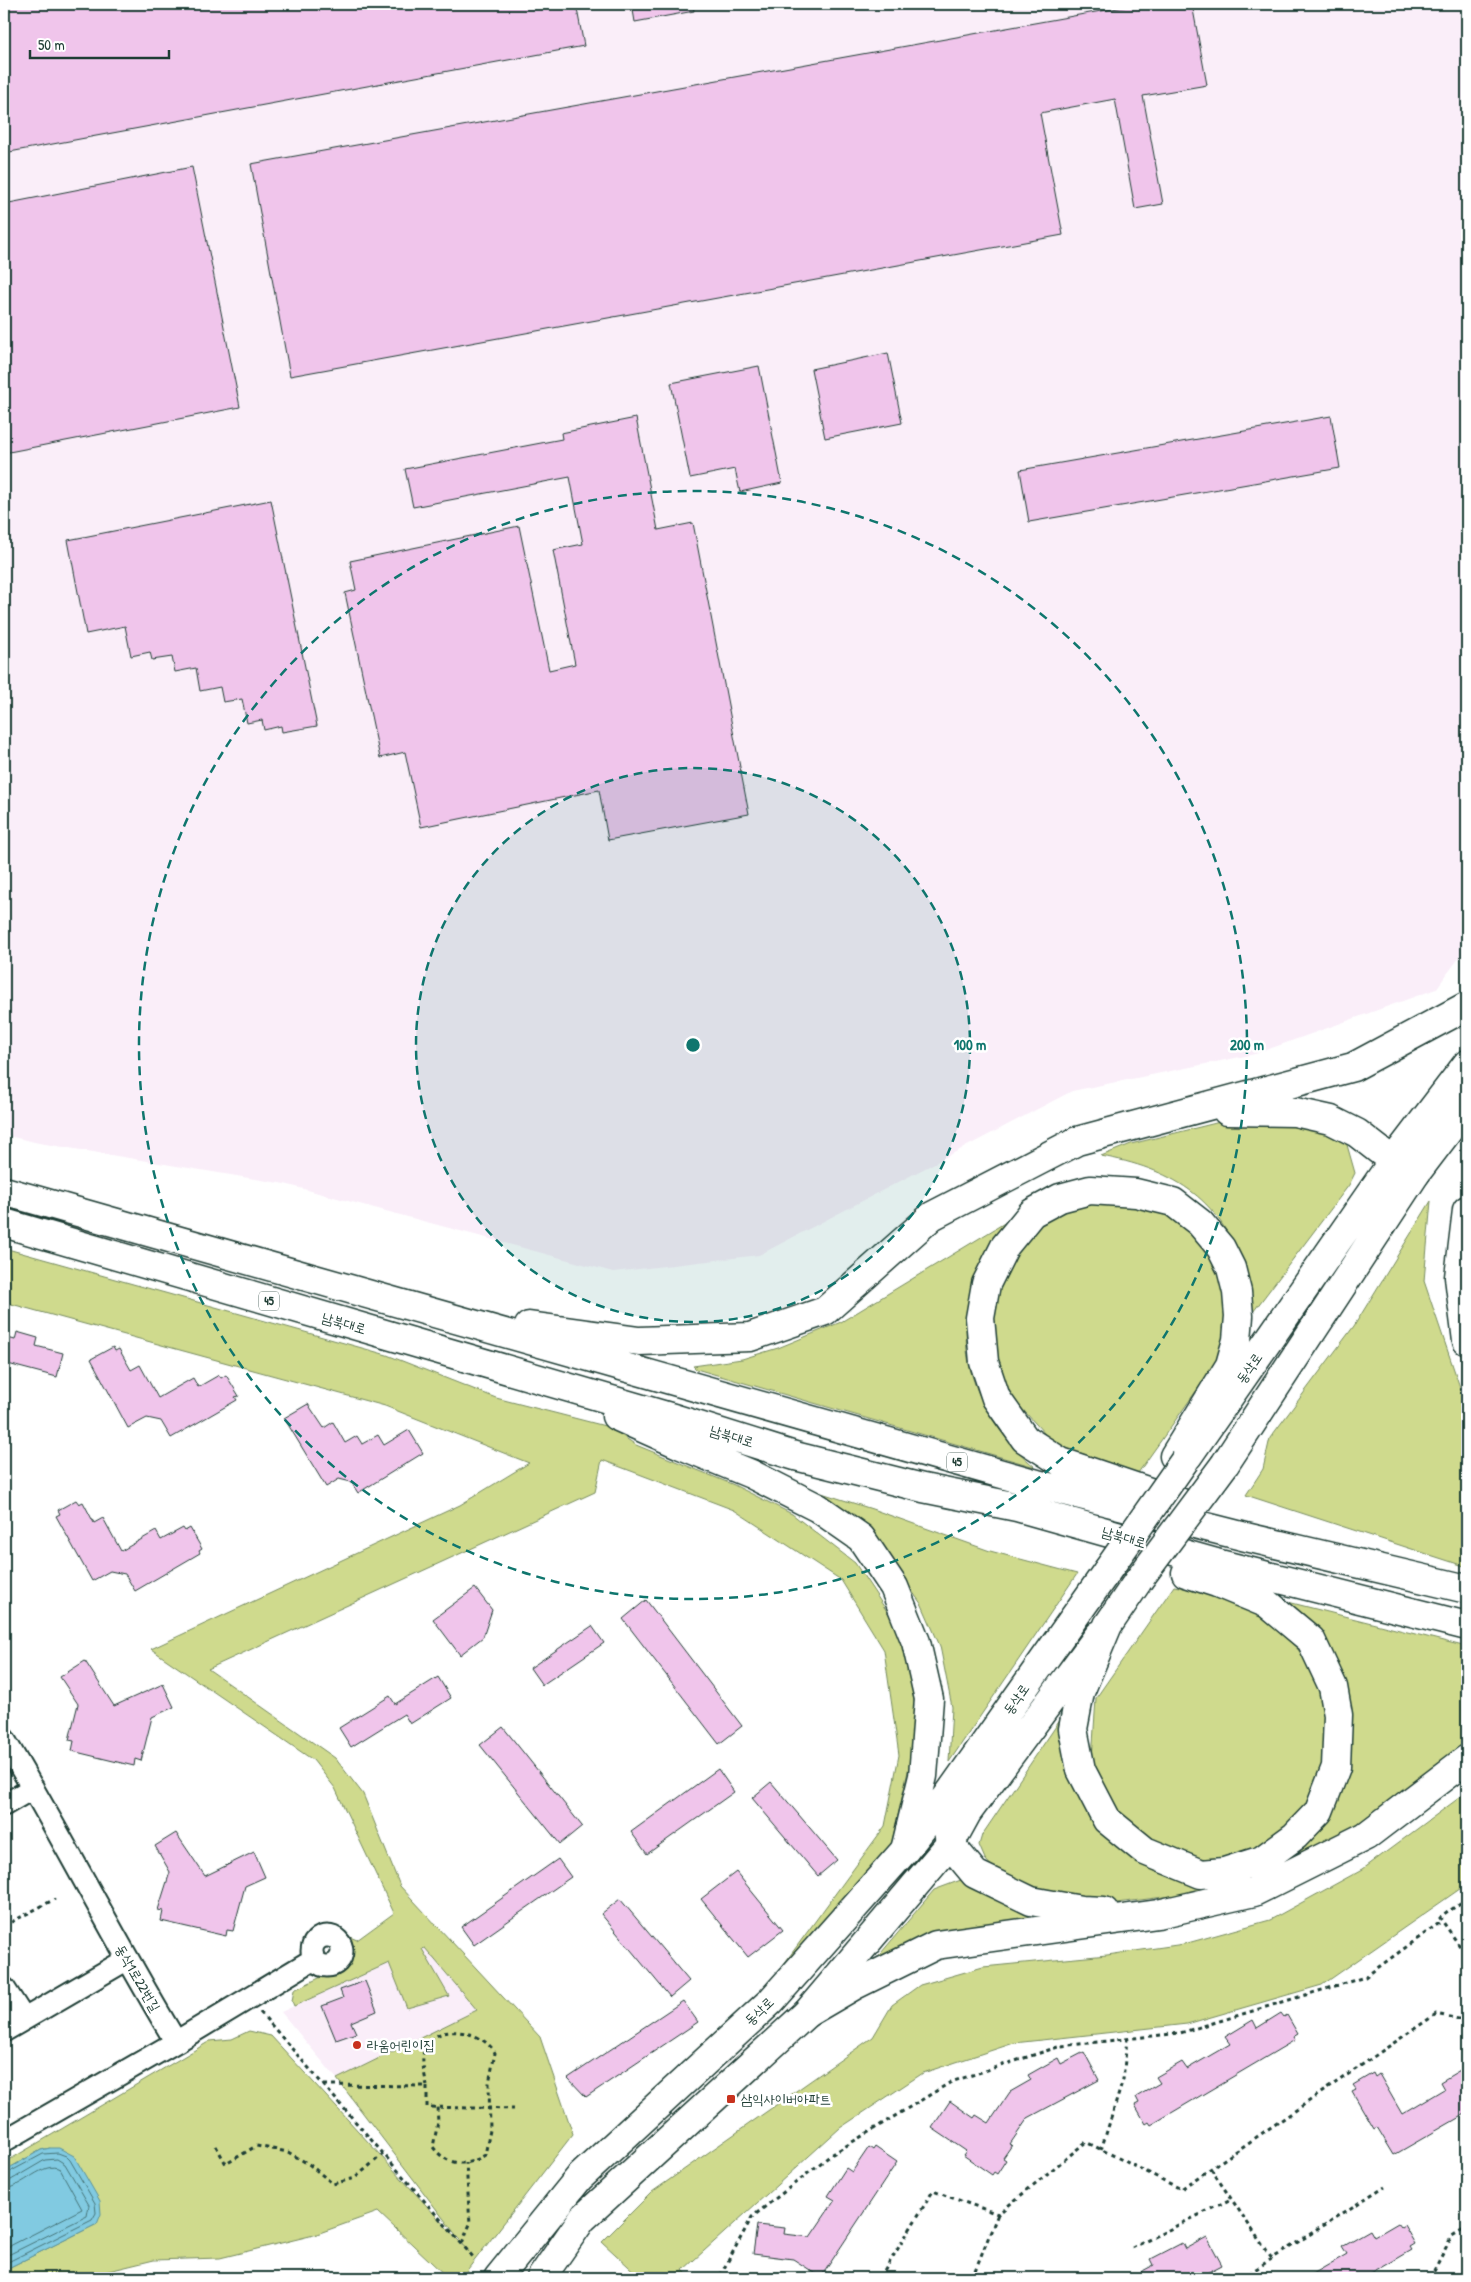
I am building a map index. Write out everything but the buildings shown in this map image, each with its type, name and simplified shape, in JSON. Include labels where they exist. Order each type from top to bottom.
[{"type":"main road","points":[[451,1316],[639,1340],[750,1336],[825,1311],[932,1216],[1078,1141],[1352,1067],[1467,1006]]},
{"type":"main road","name":"동삭로","points":[[541,2278],[582,2219],[807,2013],[950,1844],[967,1813],[1225,1464],[1467,1064]]},
{"type":"main road","name":"동삭로","points":[[498,2278],[579,2178],[771,2001],[905,1850],[944,1801],[1107,1572],[1180,1458],[1405,1167],[1467,1106]]},
{"type":"main road","points":[[1185,1112],[1295,1112],[1331,1120],[1357,1133],[1405,1167]]},
{"type":"main road","points":[[1180,1458],[1230,1365],[1237,1340],[1239,1316],[1237,1292],[1231,1268],[1221,1248],[1200,1223],[1172,1202],[1136,1193],[1090,1190],[1060,1198],[1032,1213],[1005,1246],[986,1284],[980,1318],[984,1362],[996,1398],[1025,1439],[1061,1462],[1332,1556]]},
{"type":"main road","name":"45","points":[[4,1192],[451,1316],[1037,1484],[1246,1537],[1467,1589]]},
{"type":"main road","points":[[1467,1210],[1459,1278],[1467,1341]]},
{"type":"main road","name":"남북대로","points":[[4,1223],[795,1456],[923,1488],[1017,1507],[1216,1563],[1467,1626]]},
{"type":"main road","points":[[535,1378],[680,1446],[751,1474],[818,1508],[861,1538],[894,1586],[916,1642],[929,1700],[923,1776],[905,1850]]},
{"type":"main road","points":[[923,1488],[1054,1533],[1217,1582],[1268,1604],[1311,1640],[1333,1687],[1338,1715],[1336,1767],[1319,1811],[1295,1836],[1262,1860],[1224,1872],[1201,1874],[1145,1851],[1108,1820],[1081,1770],[1073,1728],[1080,1692],[1108,1625],[1138,1581]]},
{"type":"main road","points":[[807,2013],[855,1985],[936,1945],[1158,1914],[1254,1892],[1366,1836],[1467,1759]]},
{"type":"main road","points":[[944,1801],[950,1844],[975,1874],[1032,1901],[1081,1910],[1158,1914]]},
{"type":"street","name":"동삭1로22번길","points":[[4,1739],[33,1788],[126,1960],[176,2042]]},
{"type":"street","points":[[4,1805],[33,1788]]},
{"type":"street","points":[[4,2141],[176,2042],[314,1959]]},
{"type":"street","points":[[4,2031],[126,1960]]},
{"type":"street","points":[[4,1988],[24,2019]]},
{"type":"path","points":[[1467,1898],[1440,1918],[1467,1956]]},
{"type":"path","points":[[4,1926],[55,1899]]},
{"type":"path","points":[[721,2274],[752,2217],[831,2156],[951,2082],[1062,2046],[1180,2033],[1365,1977],[1442,1921]]},
{"type":"path","points":[[260,2012],[474,2258]]},
{"type":"path","points":[[972,2278],[998,2214],[1086,2142],[1180,2189],[1436,2014],[1467,2021]]},
{"type":"path","points":[[437,2107],[438,2122],[433,2147],[450,2162],[475,2162],[484,2155],[488,2146],[488,2109],[489,2083],[495,2053],[490,2044],[479,2036],[453,2033],[432,2038],[424,2049],[422,2065],[427,2086],[426,2107],[437,2107],[488,2109],[514,2109]]},
{"type":"path","points":[[1101,2150],[1123,2080],[1127,2039]]},
{"type":"path","points":[[323,2085],[427,2086]]},
{"type":"path","points":[[216,2146],[226,2164],[256,2146],[288,2152],[310,2165],[333,2184],[355,2178],[383,2154]]},
{"type":"path","points":[[462,2243],[470,2224],[466,2163]]},
{"type":"path","points":[[1211,2169],[1272,2259]]},
{"type":"path","points":[[1242,2278],[1385,2186]]},
{"type":"path","points":[[880,2278],[933,2191],[998,2214]]},
{"type":"path","points":[[1132,2248],[1231,2199]]},
{"type":"path","points":[[1430,2278],[1452,2236],[1467,2227]]},
{"type":"path","points":[[721,2274],[725,2278]]},
{"type":"path","points":[[721,2274],[730,2278]]},
{"type":"shaded area","points":[[4,4],[1467,4],[1467,947],[1436,989],[1255,1054],[1072,1091],[759,1255],[613,1272],[285,1184],[39,1143],[4,1135]]},
{"type":"shaded area","name":"라움어린이집","points":[[425,1947],[478,2010],[337,2079],[281,2012]]},
{"type":"green space","points":[[1285,1119],[1345,1138],[1355,1173],[1349,1185],[1244,1324],[1244,1287],[1241,1266],[1232,1242],[1220,1221],[1206,1204],[1170,1178],[1126,1161],[1101,1156],[1131,1144],[1220,1122]]},
{"type":"green space","points":[[1143,1201],[1196,1230],[1222,1275],[1230,1328],[1216,1363],[1138,1473],[1064,1451],[1054,1444],[1007,1392],[990,1343],[995,1290],[1014,1249],[1032,1229],[1050,1216],[1082,1202]]},
{"type":"green space","points":[[1431,1201],[1424,1281],[1467,1408],[1467,1567],[1246,1495],[1263,1469],[1270,1438],[1354,1326]]},
{"type":"green space","points":[[1021,1213],[991,1258],[975,1287],[966,1332],[972,1376],[980,1397],[1004,1435],[1035,1467],[696,1369],[693,1366],[742,1359],[778,1348],[841,1322]]},
{"type":"green space","points":[[4,1248],[387,1355],[496,1398],[609,1427],[636,1445],[734,1485],[792,1514],[855,1563],[904,1637],[918,1727],[891,1846],[787,1975],[778,1972],[885,1826],[899,1755],[884,1650],[841,1580],[734,1510],[602,1460],[595,1492],[208,1669],[335,1758],[363,1794],[400,1886],[540,2037],[573,2134],[461,2278],[448,2278],[378,2212],[314,2235],[220,2258],[154,2260],[80,2278],[4,2278],[4,2270],[97,2224],[50,2148],[41,2150],[4,2171],[4,2163],[210,2041],[232,2039],[249,2031],[271,2036],[469,2252],[337,2079],[477,2010],[425,1948],[422,1949],[449,1996],[407,2008],[389,1963],[294,2006],[292,2001],[294,1990],[340,1968],[345,1950],[338,1932],[357,1940],[394,1913],[335,1788],[313,1760],[151,1649],[460,1505],[529,1463],[385,1406],[4,1302]]},
{"type":"green space","points":[[809,1489],[990,1551],[1077,1574],[949,1762],[952,1707],[940,1646],[922,1605],[896,1569]]},
{"type":"green space","points":[[1174,1586],[1230,1596],[1287,1634],[1309,1665],[1324,1702],[1330,1749],[1313,1800],[1268,1848],[1224,1861],[1192,1861],[1154,1843],[1120,1819],[1092,1759],[1096,1698]]},
{"type":"green space","points":[[1280,1600],[1467,1647],[1467,1740],[1419,1783],[1367,1821],[1265,1876],[1196,1893],[1100,1905],[1045,1896],[1002,1878],[985,1859],[979,1845],[982,1835],[1071,1704],[1071,1754],[1133,1856],[1156,1872],[1199,1882],[1326,1823],[1346,1695],[1339,1664],[1316,1630]]},
{"type":"green space","points":[[1467,1792],[1467,1884],[1322,1985],[1187,2024],[1014,2043],[923,2073],[840,2128],[683,2270],[691,2278],[641,2278],[602,2242],[652,2192],[873,2037],[892,2005],[920,1985],[983,1967],[1107,1955],[1184,1944],[1270,1920],[1363,1869]]},
{"type":"green space","points":[[961,1880],[997,1900],[1049,1916],[918,1942],[876,1959],[934,1890]]},
{"type":"water","points":[[59,2148],[74,2156],[100,2201],[101,2214],[97,2224],[4,2270],[4,2171],[41,2150]]},
{"type":"place","name":"라움어린이집","points":[[357,2045]]},
{"type":"place","name":"삼익사이버아파트","points":[[731,2099]]}]
